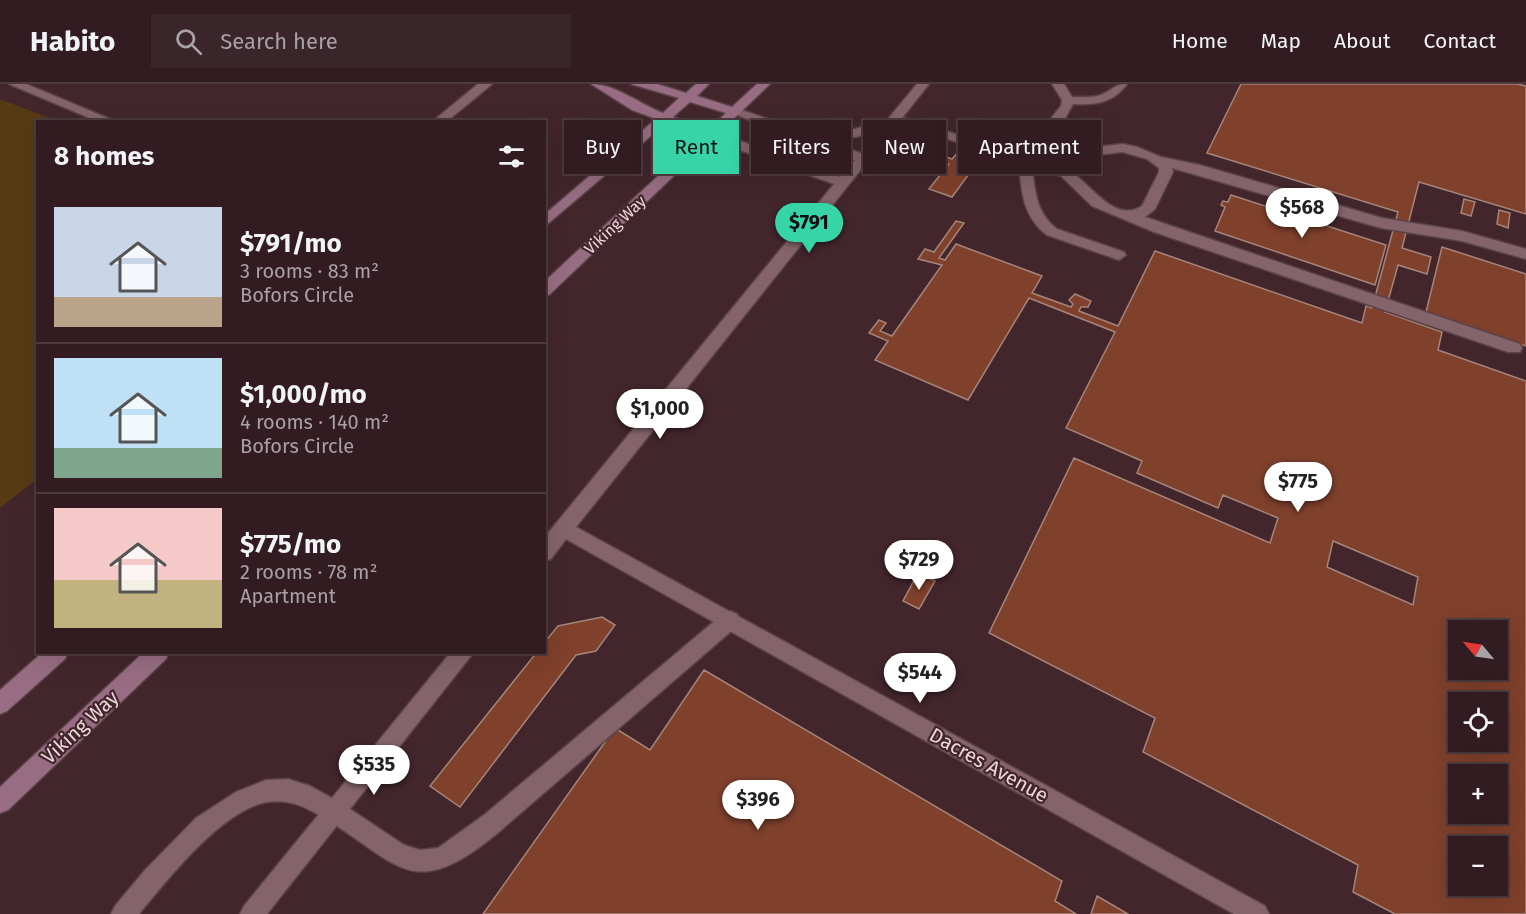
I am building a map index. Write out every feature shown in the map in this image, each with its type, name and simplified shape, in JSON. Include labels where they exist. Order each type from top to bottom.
[{"type":"main road","points":[[597,84],[636,107],[669,120]]},
{"type":"main road","points":[[636,84],[735,112]]},
{"type":"main road","points":[[546,221],[703,84]]},
{"type":"main road","name":"Viking Way","points":[[727,120],[764,84]]},
{"type":"main road","name":"Viking Way","points":[[546,289],[669,174]]},
{"type":"main road","points":[[0,704],[56,654]]},
{"type":"main road","name":"Viking Way","points":[[0,802],[157,654]]},
{"type":"street","points":[[15,84],[106,120]]},
{"type":"street","points":[[441,120],[486,84]]},
{"type":"street","points":[[851,133],[894,119],[923,84]]},
{"type":"street","points":[[1057,120],[1068,105],[1068,100],[1058,84]]},
{"type":"street","points":[[1068,100],[1111,97],[1121,84]]},
{"type":"street","points":[[735,112],[757,120]]},
{"type":"street","points":[[894,119],[958,139]]},
{"type":"street","points":[[739,145],[844,183]]},
{"type":"street","points":[[1101,149],[1126,149],[1381,223],[1469,238],[1526,254]]},
{"type":"street","points":[[546,551],[863,158],[851,154]]},
{"type":"street","points":[[1125,214],[1140,214],[1148,209],[1166,172],[1165,166],[1159,160]]},
{"type":"street","points":[[1026,174],[1032,212],[1044,227],[1119,255]]},
{"type":"street","points":[[1065,174],[1072,177],[1097,203],[1159,229],[1514,348]]},
{"type":"street","name":"Dacres Avenue","points":[[564,529],[1257,914]]},
{"type":"street","points":[[123,914],[168,862],[208,823],[236,804],[268,790],[297,790],[409,861],[438,860],[504,812],[730,620]]},
{"type":"street","points":[[252,914],[462,654]]},
{"type":"shaded area","points":[[0,99],[54,120],[36,120],[36,480],[0,508]]},
{"type":"building","points":[[1241,84],[1517,84],[1526,86],[1526,214],[1419,182],[1402,248],[1431,257],[1427,274],[1398,265],[1385,312],[1442,332],[1438,350],[1526,381],[1526,914],[1395,914],[1353,892],[1358,865],[1143,752],[1155,718],[989,633],[1074,458],[1270,543],[1278,518],[1223,495],[1218,508],[1137,473],[1142,461],[1066,428],[1115,332],[1029,298],[968,400],[875,360],[888,341],[869,333],[879,320],[886,323],[880,331],[892,336],[942,265],[918,259],[925,249],[934,252],[956,221],[964,223],[939,258],[945,260],[956,244],[1042,276],[1032,293],[1071,307],[1073,304],[1069,300],[1075,294],[1091,301],[1088,307],[1081,307],[1079,311],[1118,326],[1155,251],[1362,323],[1366,306],[1372,308],[1398,212],[1207,153]],"holes":[[[1333,541],[1418,577],[1413,605],[1327,567]]]},
{"type":"building","points":[[958,152],[958,174],[969,174],[952,197],[929,189],[941,174],[946,174],[949,164],[946,163],[946,157],[952,159]]},
{"type":"building","points":[[1231,195],[1386,245],[1375,285],[1215,231],[1225,207],[1221,205],[1223,201],[1228,202]]},
{"type":"building","points":[[1464,199],[1475,202],[1471,216],[1461,213]]},
{"type":"building","points":[[1499,210],[1510,213],[1508,228],[1497,224]]},
{"type":"building","points":[[1442,247],[1526,274],[1526,346],[1426,312]]},
{"type":"building","points":[[918,573],[935,581],[919,609],[903,601]]},
{"type":"building","points":[[602,617],[615,625],[596,651],[576,655],[460,807],[430,786],[535,654],[546,654],[546,641],[558,626]]},
{"type":"building","points":[[704,670],[1062,881],[1055,901],[1076,914],[483,914],[615,728],[650,750]]},
{"type":"building","points":[[1097,896],[1128,914],[1091,914]]}]
